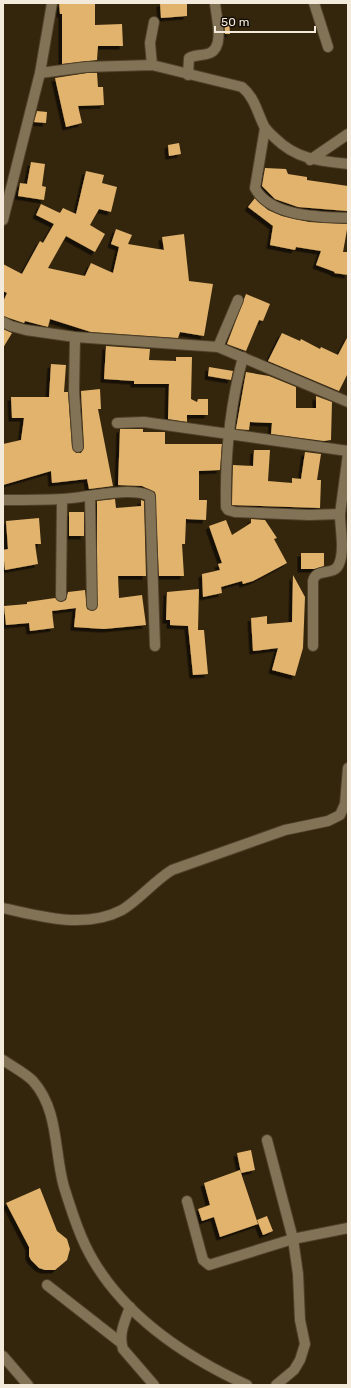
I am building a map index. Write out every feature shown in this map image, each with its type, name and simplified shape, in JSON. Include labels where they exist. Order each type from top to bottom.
[{"type":"street","points":[[3,220],[24,142],[40,73],[52,3]]},
{"type":"street","points":[[188,75],[189,58],[196,54],[207,54],[215,50],[218,43],[215,3]]},
{"type":"street","points":[[314,3],[328,47]]},
{"type":"street","points":[[152,65],[150,43],[154,22]]},
{"type":"street","points":[[40,73],[86,67],[152,65],[242,87],[249,93],[255,103],[265,128],[284,147],[310,160],[348,164]]},
{"type":"street","points":[[265,128],[255,188],[258,195],[265,201],[289,211],[308,216],[348,218]]},
{"type":"street","points":[[310,160],[348,134]]},
{"type":"street","points":[[218,347],[238,300]]},
{"type":"street","points":[[3,322],[26,330],[75,337],[218,347],[348,402]]},
{"type":"street","points":[[75,337],[74,391],[78,447]]},
{"type":"street","points":[[244,357],[236,383],[226,482],[226,507],[228,510],[309,515],[340,514]]},
{"type":"street","points":[[117,423],[144,422],[348,451]]},
{"type":"street","points":[[313,646],[314,576],[318,573],[334,570],[339,565],[342,554],[340,514],[348,454]]},
{"type":"street","points":[[3,500],[62,499],[115,492],[145,494],[150,496],[155,646]]},
{"type":"street","points":[[90,496],[92,605]]},
{"type":"street","points":[[61,596],[62,499]]},
{"type":"street","points":[[3,908],[49,918],[78,920],[98,919],[123,909],[158,878],[172,870],[285,830],[328,821],[340,815],[345,804],[348,768]]},
{"type":"street","points":[[3,1060],[28,1077],[44,1098],[53,1121],[64,1186],[79,1232],[94,1261],[130,1307],[163,1336],[201,1362],[247,1385]]},
{"type":"street","points":[[267,1140],[293,1239],[298,1274],[300,1320],[305,1344],[300,1360],[294,1370],[276,1385]]},
{"type":"street","points":[[187,1201],[203,1260],[209,1265],[293,1239],[348,1228]]},
{"type":"street","points":[[48,1285],[120,1342],[123,1349],[154,1385]]},
{"type":"street","points":[[120,1342],[123,1326],[130,1307]]},
{"type":"street","points":[[3,1356],[28,1385]]},
{"type":"building","points":[[59,3],[95,3],[95,25],[122,24],[123,46],[98,46],[97,60],[62,64],[62,14],[60,14]]},
{"type":"building","points":[[160,3],[187,3],[187,16],[161,18]]},
{"type":"building","points":[[224,18],[229,18],[230,34],[225,34]]},
{"type":"building","points":[[97,73],[98,87],[103,87],[104,105],[78,106],[82,123],[66,127],[55,78]]},
{"type":"building","points":[[37,111],[47,112],[46,123],[34,122]]},
{"type":"building","points":[[179,143],[181,154],[169,156],[168,145]]},
{"type":"building","points":[[31,162],[45,164],[42,186],[46,187],[44,200],[18,196],[20,183],[27,184]]},
{"type":"building","points":[[265,168],[286,169],[288,174],[307,177],[307,180],[348,186],[347,211],[298,207],[275,199],[262,186]]},
{"type":"building","points":[[86,171],[104,175],[102,183],[117,187],[111,212],[99,209],[90,225],[105,234],[95,252],[66,236],[48,268],[85,276],[91,263],[113,273],[119,247],[111,244],[116,229],[132,235],[128,244],[164,250],[162,237],[184,234],[189,281],[213,284],[204,336],[180,332],[178,338],[91,332],[50,319],[48,327],[25,321],[24,323],[3,316],[3,302],[7,293],[3,291],[3,264],[22,274],[40,241],[43,243],[54,224],[36,215],[41,204],[60,213],[63,208],[76,214]]},
{"type":"building","points":[[255,198],[268,210],[282,216],[309,222],[348,224],[343,252],[348,252],[348,275],[334,273],[335,272],[316,265],[321,251],[296,247],[295,250],[270,245],[273,226],[248,207]]},
{"type":"building","points":[[246,294],[270,304],[263,321],[259,320],[246,351],[227,344]]},
{"type":"building","points":[[3,329],[12,333],[3,348]]},
{"type":"building","points":[[282,333],[300,341],[301,339],[320,349],[321,347],[338,355],[348,336],[348,373],[339,391],[268,361]]},
{"type":"building","points":[[106,346],[150,349],[149,360],[176,361],[176,357],[192,357],[191,399],[197,402],[198,399],[208,399],[208,415],[187,415],[187,422],[168,419],[169,384],[134,384],[134,381],[104,379]]},
{"type":"building","points":[[51,364],[66,365],[64,392],[68,392],[72,447],[76,453],[81,453],[84,447],[81,391],[100,389],[101,409],[98,409],[113,486],[89,489],[87,479],[52,483],[51,471],[3,485],[3,444],[21,440],[24,418],[12,418],[11,397],[49,397]]},
{"type":"building","points":[[209,367],[233,371],[231,380],[208,376]]},
{"type":"building","points":[[246,372],[269,376],[296,387],[296,408],[316,408],[316,396],[332,402],[331,440],[324,441],[271,434],[272,423],[250,422],[249,430],[236,429]]},
{"type":"building","points":[[120,429],[143,429],[143,432],[165,432],[165,444],[222,444],[220,470],[199,471],[199,500],[207,500],[206,520],[186,519],[185,544],[182,544],[184,576],[159,576],[155,492],[142,486],[118,485]]},
{"type":"building","points":[[254,450],[270,450],[268,481],[292,483],[292,478],[301,479],[305,452],[321,454],[317,480],[321,480],[320,508],[232,505],[233,465],[253,466]]},
{"type":"building","points":[[115,499],[116,508],[141,506],[141,500],[144,501],[146,576],[118,576],[119,598],[142,595],[146,625],[104,629],[74,627],[76,608],[52,611],[54,628],[30,631],[29,623],[6,625],[4,606],[27,604],[27,602],[55,598],[61,602],[66,600],[68,592],[85,590],[87,609],[93,611],[97,608],[97,501]]},
{"type":"building","points":[[69,512],[84,512],[84,536],[69,536]]},
{"type":"building","points":[[39,518],[41,544],[35,544],[38,564],[5,570],[3,550],[8,549],[6,521]]},
{"type":"building","points":[[251,519],[265,520],[277,538],[274,539],[287,563],[253,581],[243,584],[242,581],[221,587],[222,593],[203,597],[202,574],[220,570],[218,564],[222,563],[209,526],[226,520],[232,535],[251,523]]},
{"type":"building","points":[[301,553],[324,553],[324,566],[314,569],[301,569]]},
{"type":"building","points":[[293,575],[305,597],[303,648],[295,676],[272,670],[278,648],[253,651],[251,618],[267,616],[267,624],[292,622]]},
{"type":"building","points":[[199,589],[198,630],[204,630],[208,674],[193,675],[188,626],[170,625],[170,620],[166,620],[167,592]]},
{"type":"building","points":[[251,1150],[255,1170],[241,1173],[237,1153]]},
{"type":"building","points":[[240,1170],[258,1224],[220,1237],[214,1217],[202,1221],[198,1209],[210,1205],[204,1183]]},
{"type":"building","points":[[40,1188],[57,1231],[67,1239],[70,1249],[67,1260],[55,1270],[45,1270],[39,1268],[31,1260],[29,1256],[29,1247],[6,1203]]},
{"type":"building","points":[[267,1216],[273,1231],[263,1235],[257,1220]]}]
